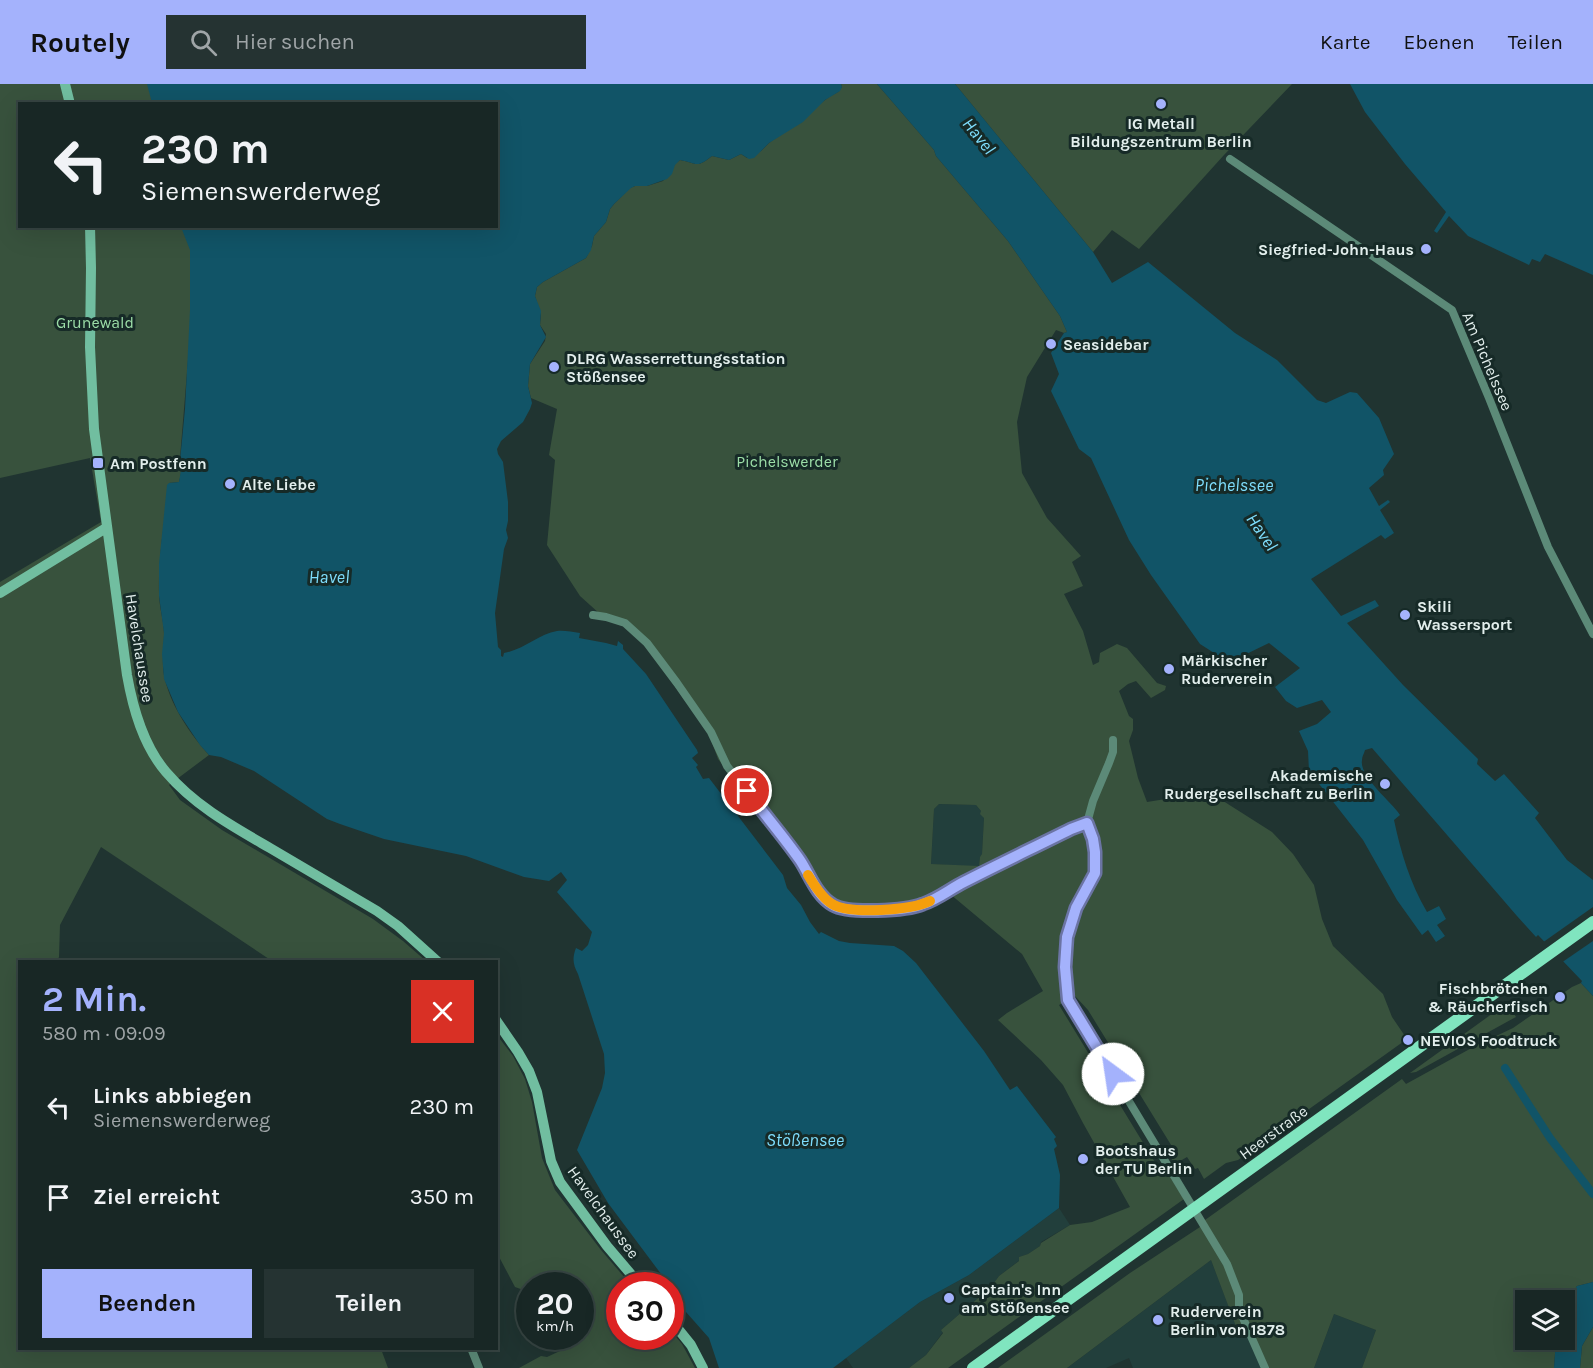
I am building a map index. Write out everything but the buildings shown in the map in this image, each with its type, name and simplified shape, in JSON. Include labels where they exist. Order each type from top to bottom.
[{"type":"main road","name":"Heerstraße","points":[[973,1368],[1593,922]]},
{"type":"street","points":[[66,84],[70,102]]},
{"type":"street","name":"Am Pichelssee","points":[[1230,159],[1452,310],[1545,538],[1593,634]]},
{"type":"street","name":"Havelchaussee","points":[[90,228],[92,267],[90,347],[94,429],[127,675],[131,699],[139,724],[165,771],[195,801],[227,823],[377,911],[398,926],[436,960]]},
{"type":"street","points":[[0,593],[106,528]]},
{"type":"street","points":[[593,615],[625,623],[647,643],[678,683],[711,732],[727,766],[801,862],[818,891],[833,905],[881,910],[910,908],[923,904],[1087,823]]},
{"type":"street","points":[[1113,740],[1113,752],[1093,801],[1087,823],[1093,839],[1095,873],[1076,908],[1067,937],[1065,967],[1068,1000],[1227,1264],[1239,1295],[1239,1309],[1265,1368]]},
{"type":"street","name":"Havelchaussee","points":[[498,1023],[530,1071],[537,1092],[551,1161],[561,1182],[607,1246],[629,1272]]},
{"type":"street","points":[[684,1336],[703,1368]]},
{"type":"street","points":[[472,1350],[479,1368]]},
{"type":"shaded area","points":[[939,804],[976,805],[981,811],[984,818],[979,867],[931,864],[934,809]]},
{"type":"shaded area","points":[[1059,1208],[1070,1225],[1041,1242],[1040,1246],[1028,1254],[1019,1257],[1020,1260],[999,1276],[991,1287],[941,1330],[943,1332],[926,1355],[909,1368],[853,1368],[846,1358],[920,1302],[969,1275]]},
{"type":"shaded area","points":[[1211,1260],[1240,1336],[1246,1327],[1265,1368],[1133,1368],[1129,1358],[1106,1368],[1067,1368]]},
{"type":"shaded area","points":[[1334,1314],[1376,1330],[1362,1368],[1314,1368]]},
{"type":"green space","name":"Grunewald","points":[[0,84],[171,84],[166,102],[18,102],[18,228],[194,228],[217,318],[188,360],[179,470],[182,469],[179,482],[169,483],[159,579],[159,598],[164,629],[165,680],[182,720],[209,755],[169,785],[180,800],[222,830],[373,919],[425,960],[270,960],[101,847],[60,925],[58,960],[18,960],[18,1350],[381,1350],[388,1368],[0,1368],[0,582],[101,522],[90,458],[0,478]]},
{"type":"green space","name":"Pichelswerder","points":[[841,84],[877,84],[1008,241],[1060,316],[1067,332],[1056,330],[1027,377],[1017,422],[1022,473],[1047,518],[1081,556],[1072,562],[1083,586],[1064,594],[1083,631],[1093,665],[1099,662],[1100,653],[1117,644],[1127,648],[1157,683],[1166,686],[1165,690],[1151,698],[1136,681],[1119,691],[1129,716],[1133,719],[1133,730],[1129,741],[1138,778],[1147,802],[1209,792],[1272,832],[1293,854],[1314,885],[1322,919],[1333,946],[1383,994],[1392,1017],[1407,1039],[1238,1160],[1226,1163],[1204,1179],[1198,1168],[1195,1169],[1187,1157],[1175,1164],[1170,1157],[1176,1153],[1088,1010],[1075,996],[1059,1005],[1164,1177],[1169,1175],[1184,1199],[948,1368],[909,1368],[926,1355],[943,1333],[941,1330],[991,1287],[999,1276],[1019,1261],[1019,1257],[1028,1254],[1070,1225],[1092,1222],[1130,1207],[1063,1085],[1041,1060],[998,1020],[1043,991],[1022,954],[950,894],[920,909],[862,913],[834,909],[814,891],[800,865],[718,759],[709,734],[646,646],[623,626],[600,614],[580,596],[547,545],[555,460],[549,455],[557,409],[531,398],[528,386],[530,364],[545,341],[546,334],[540,325],[541,315],[535,296],[537,287],[586,258],[594,236],[606,222],[610,209],[630,188],[663,181],[680,160],[696,164],[703,163],[712,156],[729,160],[741,154],[747,158],[761,151],[842,87]],"holes":[[[939,804],[976,805],[984,818],[979,866],[931,864],[934,809]]]},
{"type":"green space","points":[[955,84],[1292,84],[1139,249],[1112,230],[1093,252]]},
{"type":"green space","points":[[1581,983],[1593,996],[1593,1282],[1577,1286],[1575,1290],[1515,1290],[1515,1350],[1555,1350],[1554,1368],[1362,1368],[1376,1330],[1334,1314],[1314,1368],[1265,1368],[1246,1328],[1240,1337],[1211,1260],[1067,1368],[998,1368],[1130,1273],[1200,1227],[1205,1220],[1402,1079],[1406,1084],[1513,1028]]},
{"type":"green space","points":[[1507,1003],[1516,1017],[1416,1072],[1410,1073]]},
{"type":"green space","points":[[498,1037],[513,1056],[525,1079],[532,1102],[542,1158],[555,1190],[620,1272],[606,1272],[606,1350],[684,1350],[684,1348],[695,1368],[519,1368],[541,1356],[547,1357],[560,1350],[594,1350],[594,1272],[516,1272],[516,1287],[498,1255]]},
{"type":"green space","points":[[1593,1327],[1593,1368],[1580,1368],[1582,1346]]},
{"type":"water","points":[[147,84],[841,84],[840,91],[825,100],[803,122],[769,143],[754,158],[749,159],[741,154],[729,160],[712,156],[703,163],[696,164],[680,160],[667,179],[647,186],[631,188],[610,209],[606,222],[594,236],[591,250],[586,258],[537,287],[535,296],[541,311],[540,325],[546,337],[530,364],[528,386],[532,403],[523,422],[501,441],[497,449],[503,462],[508,502],[506,530],[508,538],[504,549],[495,613],[498,647],[503,657],[504,653],[557,631],[580,633],[579,638],[617,646],[618,641],[623,645],[623,649],[646,674],[697,750],[698,753],[692,758],[698,765],[696,767],[703,779],[709,778],[783,875],[787,888],[819,934],[821,932],[839,941],[850,943],[894,946],[903,951],[916,963],[984,1051],[1010,1090],[1017,1086],[1056,1137],[1054,1139],[1057,1146],[1054,1149],[1060,1175],[1059,1208],[969,1275],[920,1302],[833,1368],[719,1368],[709,1338],[684,1309],[684,1272],[660,1272],[608,1203],[577,1150],[602,1088],[605,1073],[604,1054],[574,961],[576,948],[582,951],[588,945],[592,932],[557,892],[567,880],[561,872],[549,881],[524,877],[466,856],[384,839],[327,819],[254,771],[221,757],[209,755],[178,712],[164,679],[162,654],[164,633],[159,596],[159,564],[167,485],[179,482],[181,470],[179,471],[190,310],[190,250],[181,228],[498,228],[498,102],[152,102]]},
{"type":"water","points":[[877,84],[955,84],[1093,252],[1112,283],[1148,262],[1235,333],[1277,360],[1317,400],[1326,403],[1350,392],[1357,393],[1379,418],[1394,454],[1383,470],[1384,475],[1369,488],[1379,506],[1388,500],[1390,502],[1380,510],[1394,533],[1385,539],[1381,535],[1311,579],[1341,616],[1375,600],[1379,606],[1347,623],[1403,685],[1478,759],[1477,764],[1495,781],[1504,774],[1539,813],[1535,818],[1567,860],[1593,880],[1593,996],[1581,983],[1582,981],[1517,916],[1372,748],[1365,750],[1362,767],[1365,774],[1400,815],[1394,820],[1403,856],[1416,890],[1427,912],[1439,906],[1446,919],[1437,925],[1445,936],[1436,942],[1428,930],[1422,935],[1397,900],[1363,840],[1309,771],[1308,751],[1299,731],[1317,724],[1331,712],[1322,700],[1297,708],[1286,701],[1275,687],[1300,668],[1269,643],[1234,660],[1222,658],[1200,644],[1129,540],[1091,458],[1079,449],[1051,391],[1059,374],[1051,353],[1067,332],[1060,316],[1008,241]]},
{"type":"water","points":[[1350,84],[1593,84],[1593,275],[1545,254],[1540,262],[1532,259],[1529,265],[1468,236],[1449,216],[1437,233],[1434,231],[1446,212],[1365,112]]},
{"type":"water","points":[[1593,1282],[1593,1327],[1582,1346],[1580,1368],[1554,1368],[1555,1350],[1575,1350],[1575,1290],[1577,1286]]},
{"type":"pier","points":[[1593,907],[1593,941],[1561,963],[1542,943]]},
{"type":"waterway","points":[[1505,1068],[1550,1138],[1593,1194]]},
{"type":"slow traffic","points":[[808,875],[818,891],[833,905],[839,907],[864,910],[910,908],[930,901]]},
{"type":"place","name":"IG Metall Bildungszentrum Berlin","points":[[1161,104]]},
{"type":"place","name":"Siegfried-John-Haus","points":[[1426,249]]},
{"type":"place","name":"Seasidebar","points":[[1051,344]]},
{"type":"place","name":"DLRG Wasserrettungsstation Stößensee","points":[[554,367]]},
{"type":"place","name":"Am Postfenn","points":[[98,463]]},
{"type":"place","name":"Alte Liebe","points":[[230,484]]},
{"type":"place","name":"Skili Wassersport","points":[[1405,615]]},
{"type":"place","name":"Märkischer Ruderverein","points":[[1169,669]]},
{"type":"place","name":"Akademische Rudergesellschaft zu Berlin","points":[[1385,784]]},
{"type":"place","name":"Fischbrötchen & Räucherfisch","points":[[1560,997]]},
{"type":"place","name":"NEVIOS Foodtruck","points":[[1408,1040]]},
{"type":"place","name":"Bootshaus der TU Berlin","points":[[1083,1159]]},
{"type":"place","name":"Captain's Inn am Stößensee","points":[[949,1298]]},
{"type":"place","name":"Ruderverein Berlin von 1878","points":[[1158,1320]]},
{"type":"route","points":[[747,791],[801,862],[818,891],[833,905],[864,910],[910,908],[923,904],[1087,823],[1093,839],[1095,873],[1076,908],[1067,937],[1065,967],[1068,1000],[1113,1074]]},
{"type":"water label","name":"Havel","points":[[979,136]]},
{"type":"water label","name":"Pichelssee","points":[[1234,485]]},
{"type":"water label","name":"Havel","points":[[1262,532]]},
{"type":"water label","name":"Havel","points":[[329,577]]},
{"type":"water label","name":"Stößensee","points":[[805,1140]]}]
